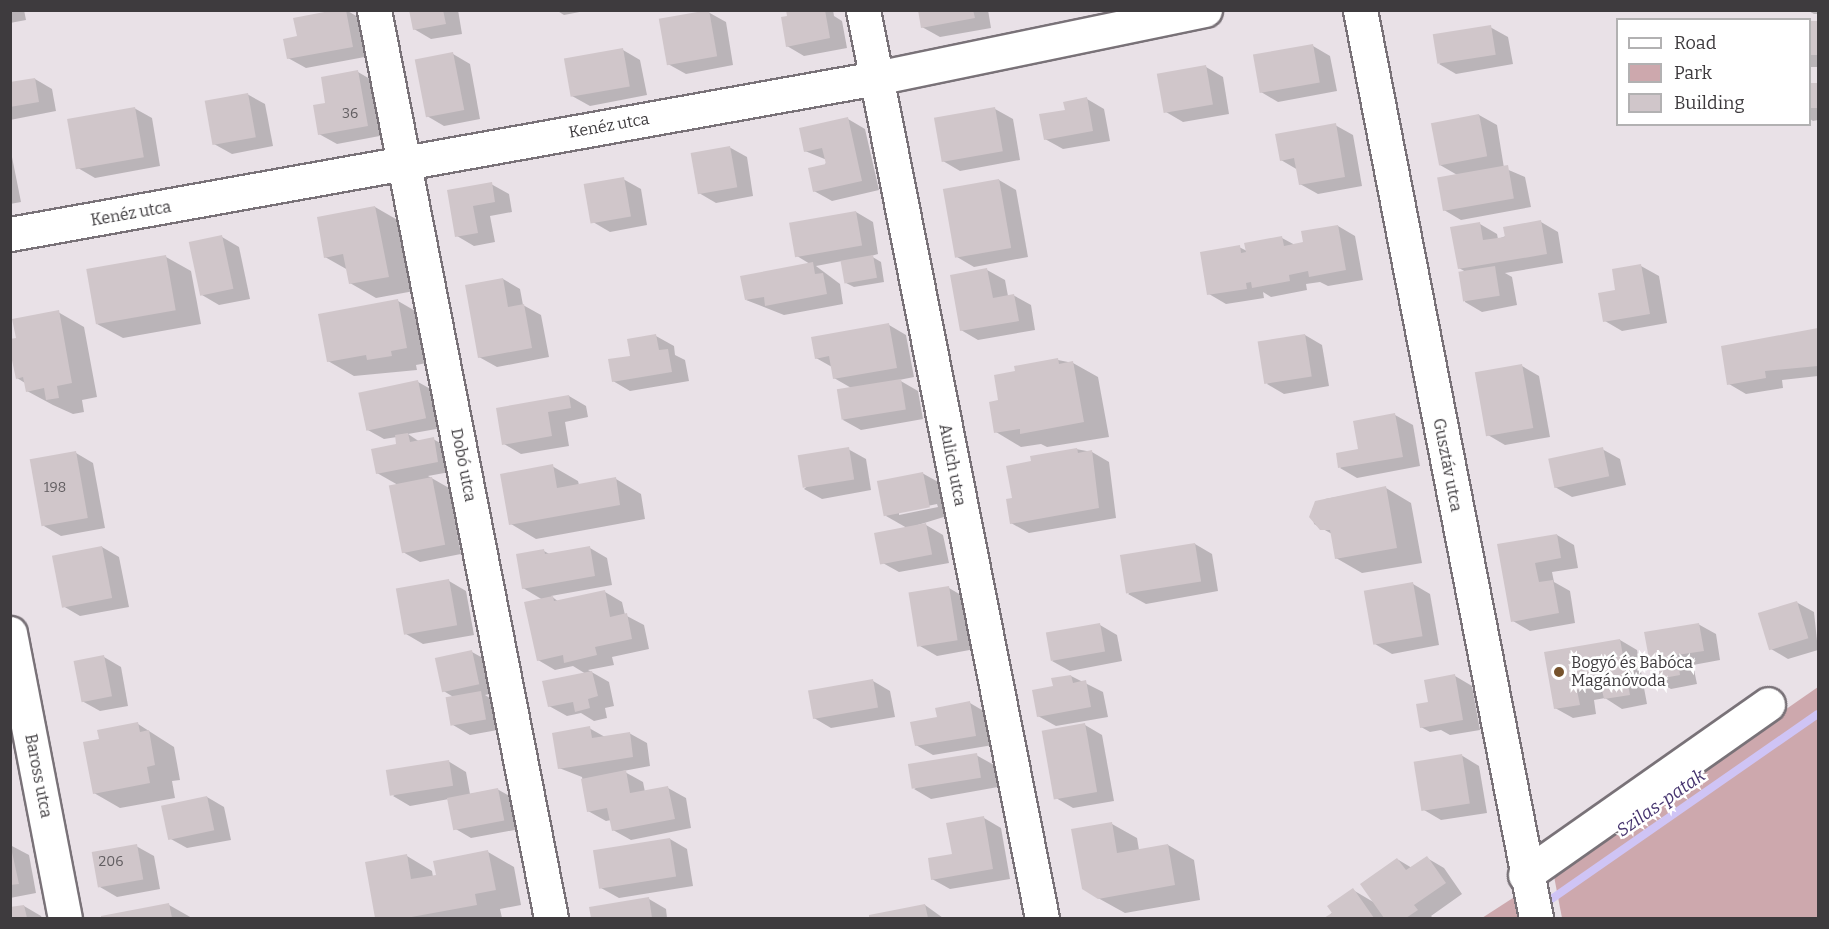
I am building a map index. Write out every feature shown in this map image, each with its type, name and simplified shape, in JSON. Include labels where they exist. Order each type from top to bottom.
[{"type":"street","name":"Dobó utca","points":[[374,10],[551,918]]},
{"type":"street","name":"Aulich utca","points":[[863,10],[1042,918]]},
{"type":"street","name":"Kenéz utca","points":[[10,234],[876,78],[1206,10]]},
{"type":"street","name":"Gusztáv utca","points":[[1360,10],[1536,918]]},
{"type":"street","name":"Baross utca","points":[[10,633],[65,918]]},
{"type":"street","points":[[1527,881],[1768,704]]},
{"type":"green space","points":[[1818,687],[1818,918],[1562,918],[1553,871]]},
{"type":"green space","points":[[1516,896],[1520,918],[1482,918]]},
{"type":"building","points":[[346,10],[353,47],[287,59],[283,39],[297,36],[293,18]]},
{"type":"building","points":[[409,10],[443,10],[446,24],[413,30]]},
{"type":"building","points":[[709,10],[717,56],[667,65],[659,19]]},
{"type":"building","points":[[786,10],[825,10],[830,38],[786,47],[781,17],[787,16]]},
{"type":"building","points":[[918,10],[973,10],[975,18],[921,28]]},
{"type":"building","points":[[1811,21],[1818,21],[1818,55],[1811,55]]},
{"type":"building","points":[[1491,25],[1496,55],[1437,64],[1433,34]]},
{"type":"building","points":[[1313,44],[1320,82],[1260,93],[1253,55]]},
{"type":"building","points":[[623,48],[630,86],[571,97],[564,58]]},
{"type":"building","points":[[453,52],[464,110],[426,117],[415,59]]},
{"type":"building","points":[[1206,65],[1213,104],[1164,113],[1157,74]]},
{"type":"building","points":[[358,70],[368,126],[318,135],[313,105],[325,103],[321,77]]},
{"type":"building","points":[[35,78],[39,102],[10,107],[10,82]]},
{"type":"building","points":[[1811,83],[1818,83],[1818,108],[1811,108]]},
{"type":"building","points":[[248,93],[256,137],[212,145],[205,101]]},
{"type":"building","points":[[1087,97],[1093,131],[1044,140],[1039,114],[1065,110],[1063,102]]},
{"type":"building","points":[[135,107],[144,157],[76,169],[67,119]]},
{"type":"building","points":[[995,107],[1003,151],[942,162],[934,118]]},
{"type":"building","points":[[1479,114],[1487,156],[1439,166],[1431,123]]},
{"type":"building","points":[[848,117],[862,181],[813,192],[808,168],[826,164],[822,148],[804,152],[799,128]]},
{"type":"building","points":[[1336,123],[1345,177],[1299,185],[1294,158],[1280,161],[1275,134]]},
{"type":"building","points":[[730,146],[737,187],[698,194],[691,153]]},
{"type":"building","points":[[1508,165],[1514,198],[1443,211],[1437,178]]},
{"type":"building","points":[[624,177],[631,216],[591,224],[584,184]]},
{"type":"building","points":[[999,179],[1011,248],[955,258],[943,189]]},
{"type":"building","points":[[492,182],[495,202],[473,206],[478,233],[455,237],[447,190]]},
{"type":"building","points":[[375,206],[389,277],[349,284],[343,254],[324,258],[317,217]]},
{"type":"building","points":[[856,211],[862,245],[795,257],[789,223]]},
{"type":"building","points":[[1541,220],[1547,254],[1458,269],[1450,227],[1480,222],[1483,240],[1505,237],[1503,227]]},
{"type":"building","points":[[1338,225],[1346,270],[1309,277],[1308,271],[1289,275],[1290,281],[1252,288],[1251,282],[1246,283],[1247,289],[1207,295],[1200,252],[1240,245],[1241,253],[1246,252],[1244,243],[1282,236],[1284,246],[1303,242],[1301,231]]},
{"type":"building","points":[[222,235],[233,289],[200,296],[189,242]]},
{"type":"building","points":[[166,255],[176,310],[96,324],[86,269]]},
{"type":"building","points":[[873,255],[877,278],[844,283],[841,261]]},
{"type":"building","points":[[813,262],[815,274],[823,273],[827,294],[765,306],[764,297],[745,300],[740,276]]},
{"type":"building","points":[[1641,264],[1650,314],[1603,322],[1598,293],[1615,290],[1612,269]]},
{"type":"building","points":[[1495,266],[1500,296],[1463,301],[1458,272]]},
{"type":"building","points":[[987,268],[993,298],[1014,294],[1019,321],[960,331],[950,275]]},
{"type":"building","points":[[503,278],[508,307],[524,304],[532,348],[478,358],[465,285]]},
{"type":"building","points":[[398,299],[407,348],[391,351],[392,356],[367,360],[366,355],[327,362],[318,314]]},
{"type":"building","points":[[59,310],[72,383],[57,386],[59,398],[46,400],[44,388],[26,392],[23,377],[16,379],[10,351],[10,339],[16,338],[12,319]]},
{"type":"building","points":[[889,323],[897,368],[833,379],[829,356],[815,359],[811,337]]},
{"type":"building","points":[[1818,328],[1818,366],[1765,371],[1766,378],[1727,385],[1721,346]]},
{"type":"building","points":[[656,334],[659,350],[668,349],[672,372],[612,382],[608,359],[630,356],[627,339]]},
{"type":"building","points":[[1305,334],[1312,376],[1264,384],[1258,342]]},
{"type":"building","points":[[1058,358],[1059,364],[1073,361],[1084,422],[1020,434],[1020,429],[994,433],[989,402],[998,400],[994,375],[1015,371],[1014,366]]},
{"type":"building","points":[[1522,364],[1533,428],[1486,436],[1475,372]]},
{"type":"building","points":[[901,379],[906,410],[842,420],[837,389]]},
{"type":"building","points":[[418,380],[426,418],[366,431],[358,393]]},
{"type":"building","points":[[569,395],[571,408],[548,412],[552,436],[502,445],[496,408]]},
{"type":"building","points":[[1395,413],[1403,457],[1338,468],[1336,453],[1358,449],[1353,421]]},
{"type":"building","points":[[408,433],[410,442],[434,437],[438,462],[376,474],[371,449],[396,444],[395,435]]},
{"type":"building","points":[[849,447],[854,480],[803,488],[798,455]]},
{"type":"building","points":[[1603,447],[1609,476],[1554,488],[1548,459]]},
{"type":"building","points":[[1077,448],[1078,453],[1092,450],[1099,508],[1010,524],[1006,499],[1012,498],[1006,466],[1031,461],[1030,456]]},
{"type":"building","points":[[76,451],[88,518],[42,526],[30,459]]},
{"type":"building","points":[[553,464],[557,488],[616,477],[620,505],[509,525],[500,474]]},
{"type":"building","points":[[923,472],[930,507],[884,516],[877,481]]},
{"type":"building","points":[[432,477],[445,545],[402,553],[389,485]]},
{"type":"building","points":[[1386,486],[1397,548],[1335,559],[1330,530],[1320,530],[1309,517],[1315,501]]},
{"type":"building","points":[[926,523],[932,554],[880,565],[874,533]]},
{"type":"building","points":[[1557,534],[1561,558],[1535,563],[1539,582],[1553,580],[1559,613],[1511,622],[1497,544]]},
{"type":"building","points":[[1195,543],[1201,582],[1126,593],[1120,555]]},
{"type":"building","points":[[102,546],[112,598],[62,608],[52,556]]},
{"type":"building","points":[[590,546],[595,576],[522,589],[516,554],[544,549],[545,554]]},
{"type":"building","points":[[449,579],[457,625],[404,635],[396,588]]},
{"type":"building","points":[[1413,582],[1423,636],[1373,645],[1364,591]]},
{"type":"building","points":[[949,586],[958,640],[917,647],[909,592]]},
{"type":"building","points":[[605,590],[610,617],[627,613],[632,639],[595,647],[597,655],[564,663],[563,655],[537,661],[524,602],[553,596],[554,601]]},
{"type":"building","points":[[1797,601],[1808,638],[1769,650],[1758,613]]},
{"type":"building","points":[[1100,623],[1105,652],[1051,661],[1046,633]]},
{"type":"building","points":[[1699,623],[1704,651],[1677,655],[1680,675],[1653,680],[1644,632]]},
{"type":"building","points":[[1620,639],[1630,695],[1604,699],[1601,686],[1577,690],[1580,705],[1554,709],[1544,652]]},
{"type":"building","points":[[472,650],[479,684],[442,692],[435,658]]},
{"type":"building","points":[[104,655],[112,696],[82,702],[74,661]]},
{"type":"building","points":[[592,671],[598,696],[588,699],[590,708],[575,712],[573,702],[548,707],[542,681]]},
{"type":"building","points":[[1455,674],[1463,720],[1420,728],[1416,704],[1428,702],[1424,680]]},
{"type":"building","points":[[1071,675],[1073,683],[1086,680],[1091,707],[1037,717],[1032,690],[1053,686],[1051,678]]},
{"type":"building","points":[[873,679],[878,708],[813,719],[808,690]]},
{"type":"building","points":[[481,691],[486,720],[451,726],[446,697]]},
{"type":"building","points":[[970,701],[976,736],[915,746],[910,722],[937,717],[935,708]]},
{"type":"building","points":[[138,722],[140,732],[149,730],[155,765],[147,767],[150,783],[93,794],[83,742],[99,739],[97,730]]},
{"type":"building","points":[[1085,723],[1097,792],[1054,800],[1042,731]]},
{"type":"building","points":[[590,726],[592,738],[630,732],[633,757],[558,769],[552,733]]},
{"type":"building","points":[[977,753],[981,778],[912,789],[908,764]]},
{"type":"building","points":[[1462,754],[1470,803],[1421,811],[1414,762]]},
{"type":"building","points":[[449,760],[453,786],[390,796],[386,770]]},
{"type":"building","points":[[626,770],[630,793],[668,786],[675,819],[612,831],[607,808],[587,812],[581,779]]},
{"type":"building","points":[[498,788],[504,820],[453,830],[447,798]]},
{"type":"building","points":[[207,796],[214,830],[168,840],[161,806]]},
{"type":"building","points":[[984,816],[993,869],[931,880],[928,858],[952,854],[946,823]]},
{"type":"building","points":[[1112,822],[1117,853],[1168,844],[1175,885],[1098,899],[1082,889],[1071,829]]},
{"type":"building","points":[[670,838],[676,877],[599,889],[593,850]]},
{"type":"building","points":[[10,843],[19,884],[10,885]]},
{"type":"building","points":[[137,844],[143,879],[98,887],[92,852]]},
{"type":"building","points":[[488,850],[496,890],[475,894],[477,905],[406,918],[375,918],[365,862],[407,854],[411,879],[436,875],[433,861]]},
{"type":"building","points":[[1427,856],[1446,883],[1414,905],[1418,910],[1406,918],[1384,918],[1360,884],[1397,858],[1406,870]]},
{"type":"building","points":[[1353,888],[1374,918],[1324,918],[1332,913],[1327,906]]},
{"type":"building","points":[[649,897],[652,918],[591,918],[589,907]]},
{"type":"building","points":[[169,903],[172,918],[101,918],[101,916]]},
{"type":"building","points":[[925,904],[928,918],[869,918],[869,915]]},
{"type":"building","points":[[24,905],[27,918],[10,918],[10,907]]},
{"type":"waterway","name":"Szilas-patak","points":[[1540,907],[1818,714]]},
{"type":"place","name":"Bogyó és Babóca Magánóvoda","points":[[1559,672]]}]
